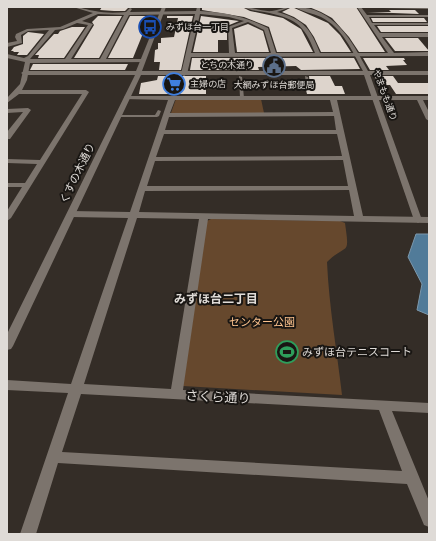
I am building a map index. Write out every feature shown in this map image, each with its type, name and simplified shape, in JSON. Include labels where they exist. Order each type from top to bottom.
[{"type":"street","points":[[75,7],[99,13],[127,13],[162,10],[197,14],[219,14],[247,21],[261,26],[268,31],[274,55]]},
{"type":"street","points":[[7,45],[20,42],[18,37],[19,34],[27,30],[53,29],[79,22],[99,13],[104,7]]},
{"type":"street","points":[[102,61],[131,7]]},
{"type":"street","points":[[184,74],[197,14],[200,7]]},
{"type":"street","points":[[245,7],[271,13],[296,22],[308,30],[318,54]]},
{"type":"street","points":[[232,55],[230,27],[289,7]]},
{"type":"street","name":"やまもも通り","points":[[297,7],[324,16],[335,23],[342,30],[368,75],[418,220]]},
{"type":"street","points":[[360,7],[392,54]]},
{"type":"street","points":[[383,7],[429,8]]},
{"type":"street","name":"くすの木通り","points":[[7,346],[137,76],[162,10]]},
{"type":"street","points":[[366,16],[429,16]]},
{"type":"street","points":[[68,61],[91,24],[79,22]]},
{"type":"street","points":[[371,24],[429,24]]},
{"type":"street","points":[[7,101],[12,98],[25,76],[27,60],[53,29]]},
{"type":"street","points":[[378,34],[429,34]]},
{"type":"street","points":[[421,34],[429,44]]},
{"type":"street","points":[[189,55],[429,54]]},
{"type":"street","points":[[7,56],[27,60],[143,61]]},
{"type":"street","name":"とちの木通り","points":[[137,76],[184,74],[368,75],[429,77]]},
{"type":"street","name":"とちの木通り","points":[[25,76],[306,77],[429,74]]},
{"type":"street","points":[[8,214],[43,162],[86,92],[15,92]]},
{"type":"street","points":[[126,98],[429,98]]},
{"type":"street","points":[[28,534],[152,159],[160,132],[163,113],[172,98]]},
{"type":"street","points":[[333,98],[359,219]]},
{"type":"street","points":[[419,98],[428,116]]},
{"type":"street","points":[[7,111],[28,110],[7,137]]},
{"type":"street","points":[[163,113],[337,114]]},
{"type":"street","points":[[160,132],[340,132]]},
{"type":"street","points":[[152,159],[346,158]]},
{"type":"street","points":[[7,161],[43,162]]},
{"type":"street","points":[[7,185],[28,185]]},
{"type":"street","points":[[142,189],[352,188]]},
{"type":"street","points":[[71,214],[429,220]]},
{"type":"street","points":[[176,394],[204,217]]},
{"type":"street","name":"さくら通り","points":[[7,385],[429,408]]},
{"type":"street","points":[[383,405],[429,520]]},
{"type":"street","points":[[53,457],[413,478]]},
{"type":"lane","points":[[240,77],[242,98]]},
{"type":"lane","points":[[306,77],[308,84]]},
{"type":"lane","points":[[118,116],[157,116],[163,113]]},
{"type":"green space","points":[[176,99],[261,99],[264,113],[171,113]]},
{"type":"green space","name":"センター公園","points":[[211,219],[340,221],[345,223],[347,245],[327,262],[331,312],[342,395],[183,386],[207,221]]},
{"type":"water","points":[[416,234],[429,234],[429,315],[417,310],[422,284],[408,257]]},
{"type":"building","points":[[102,7],[129,7],[125,11],[114,11],[100,10]]},
{"type":"building","points":[[202,7],[242,7],[250,11],[283,18],[301,29],[313,52],[277,52],[269,27],[244,17],[202,10]]},
{"type":"building","points":[[292,7],[328,23],[340,35],[351,52],[321,52],[306,25],[294,17],[282,12]]},
{"type":"building","points":[[309,7],[356,7],[385,52],[359,52],[349,37],[332,18]]},
{"type":"building","points":[[389,10],[415,10],[419,14],[367,12],[391,12]]},
{"type":"building","points":[[98,16],[122,16],[99,58],[74,58],[94,25],[92,22]]},
{"type":"building","points":[[130,16],[150,16],[133,58],[108,58]]},
{"type":"building","points":[[167,16],[193,16],[181,70],[159,70],[160,62],[154,62],[155,50],[158,49],[158,43],[161,43],[161,38],[174,37],[178,18],[167,18]]},
{"type":"building","points":[[201,16],[239,21],[227,26],[227,40],[218,40],[218,52],[193,52]]},
{"type":"building","points":[[371,18],[424,18],[427,22],[373,22]]},
{"type":"building","points":[[248,24],[263,31],[269,52],[237,52],[234,29]]},
{"type":"building","points":[[377,26],[429,26],[429,32],[381,32]]},
{"type":"building","points":[[72,27],[85,27],[64,58],[38,58],[39,55],[35,55],[54,34],[58,34],[60,31]]},
{"type":"building","points":[[28,32],[44,34],[27,55],[17,55],[19,52],[11,51],[14,47],[23,44],[23,36]]},
{"type":"building","points":[[385,38],[418,38],[429,51],[395,51]]},
{"type":"building","points":[[192,58],[354,58],[360,69],[301,70],[296,66],[258,67],[259,70],[190,70]]},
{"type":"building","points":[[363,58],[404,58],[405,60],[403,60],[407,65],[386,66],[389,70],[370,70]]},
{"type":"building","points":[[33,64],[128,64],[125,70],[30,70]]},
{"type":"building","points":[[158,76],[206,76],[206,94],[139,94],[141,83],[157,80]]},
{"type":"building","points":[[309,76],[330,76],[335,86],[342,86],[345,94],[307,94],[305,86],[310,86]]},
{"type":"building","points":[[374,76],[393,76],[398,83],[429,83],[429,94],[396,94],[390,85],[380,85]]},
{"type":"place","name":"みずほ台一丁目","points":[[150,27]]},
{"type":"place","name":"大網みずほ台郵便局","points":[[274,66]]},
{"type":"place","name":"主婦の店","points":[[174,84]]},
{"type":"place","name":"みずほ台テニスコート","points":[[287,352]]},
{"type":"district","name":"みずほ台二丁目","points":[[216,299]]}]
